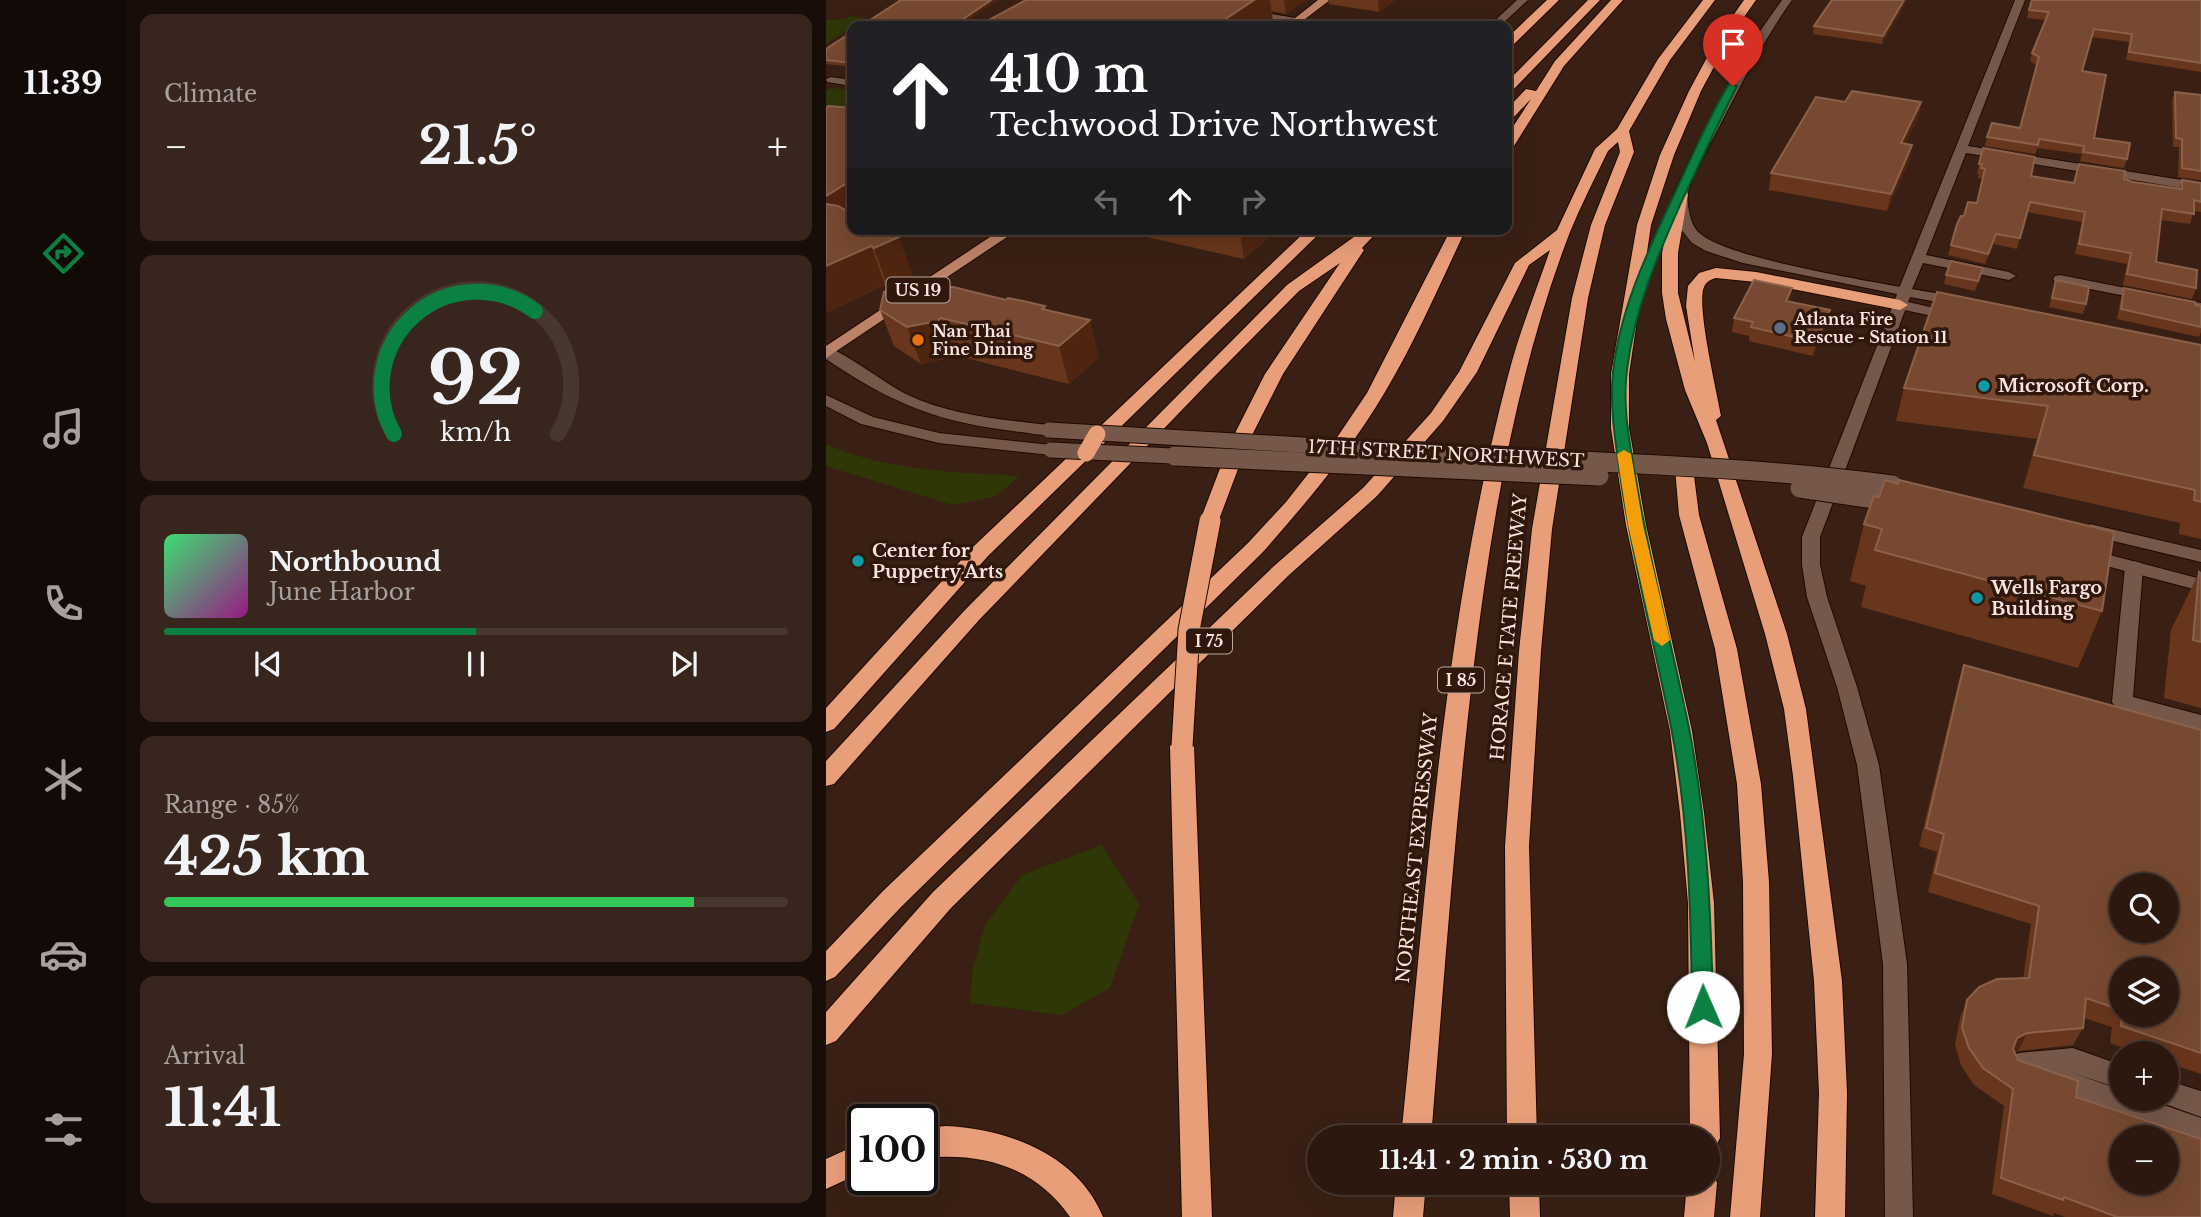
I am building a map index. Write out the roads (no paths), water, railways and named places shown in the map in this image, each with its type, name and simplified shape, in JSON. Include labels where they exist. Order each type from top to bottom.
[{"type":"highway","points":[[1512,39],[1553,0]]},
{"type":"highway","points":[[1512,84],[1594,0]]},
{"type":"highway","points":[[1512,111],[1617,0]]},
{"type":"highway","name":"NORTHEAST EXPRESSWAY","points":[[1417,1125],[1450,765],[1483,526],[1506,414],[1527,334],[1563,232],[1602,149],[1622,131],[1664,59],[1709,0]]},
{"type":"highway","points":[[1704,1125],[1701,903],[1681,731],[1636,525],[1620,428],[1620,374],[1644,225],[1667,155],[1695,91],[1724,37],[1750,0]]},
{"type":"highway","points":[[1512,138],[1559,64]]},
{"type":"highway","name":"HORACE E TATE FREEWAY","points":[[1522,1125],[1517,846],[1541,543],[1580,298],[1598,225],[1627,152],[1622,131]]},
{"type":"highway","points":[[1628,322],[1647,267],[1681,194]]},
{"type":"highway","points":[[1681,194],[1670,253],[1670,293],[1693,390],[1716,443],[1776,634],[1795,709],[1805,776],[1828,981],[1833,1093],[1830,1217]]},
{"type":"highway","name":"I 75","points":[[826,1032],[951,891],[1193,656],[1403,458],[1437,418],[1468,372],[1523,263],[1563,232]]},
{"type":"highway","points":[[1086,453],[1097,434],[1119,407],[1309,235]]},
{"type":"highway","points":[[826,723],[981,551],[1310,235]]},
{"type":"highway","points":[[1197,1217],[1182,746],[1189,629],[1199,569],[1210,521],[1238,445],[1274,374],[1368,235]]},
{"type":"highway","points":[[826,778],[972,615],[1293,288],[1368,235]]},
{"type":"highway","points":[[826,969],[892,899],[1246,558],[1297,503],[1362,415],[1390,369],[1456,235]]},
{"type":"highway","points":[[1716,443],[1694,306],[1696,286],[1705,276],[1716,273],[1756,277],[1903,298]]},
{"type":"highway","points":[[1684,474],[1689,515],[1726,649],[1744,743],[1756,882],[1758,1054],[1745,1217]]},
{"type":"highway","points":[[938,1140],[984,1143],[1020,1154],[1052,1174],[1088,1217]]},
{"type":"highway","points":[[826,1174],[847,1164]]},
{"type":"highway","points":[[1408,1217],[1411,1195]]},
{"type":"highway","points":[[1524,1195],[1525,1217]]},
{"type":"highway","points":[[1699,1217],[1701,1195]]},
{"type":"main road","points":[[1297,21],[1325,0]]},
{"type":"main road","name":"US 19","points":[[826,353],[1003,235]]},
{"type":"street","points":[[1500,21],[1523,0]]},
{"type":"street","points":[[1787,0],[1743,66],[1710,129],[1681,194],[1687,228],[1697,240],[1711,248],[1748,260],[1903,298],[1969,311]]},
{"type":"street","points":[[1899,1217],[1895,964],[1868,765],[1847,687],[1817,597],[1811,565],[1811,537],[2020,0]]},
{"type":"street","points":[[1242,12],[1280,21]]},
{"type":"street","points":[[831,80],[847,82]]},
{"type":"street","points":[[1961,149],[2201,187]]},
{"type":"street","points":[[1918,258],[2009,275]]},
{"type":"street","points":[[2060,279],[2201,307]]},
{"type":"street","name":"17TH STREET NORTHWEST","points":[[826,353],[888,391],[929,410],[981,422],[1097,434],[1684,474],[1810,489],[1899,495]]},
{"type":"street","name":"17TH STREET NORTHWEST","points":[[826,400],[867,421],[939,438],[1038,449],[1086,453],[1684,474]]},
{"type":"street","points":[[2069,525],[2201,556]]},
{"type":"street","points":[[2067,550],[2201,585]]},
{"type":"street","points":[[2134,568],[2122,702],[2201,723]]},
{"type":"street","points":[[2109,1073],[2073,1060],[2019,1065],[2109,1098]]},
{"type":"street","points":[[2179,1096],[2201,1104]]},
{"type":"street","points":[[2146,1111],[2201,1131]]},
{"type":"place","name":"Atlanta Fire Rescue - Station 11","points":[[1780,328]]},
{"type":"place","name":"Nan Thai Fine Dining","points":[[918,340]]},
{"type":"place","name":"Microsoft Corp.","points":[[1984,386]]},
{"type":"place","name":"Center for Puppetry Arts","points":[[858,561]]},
{"type":"place","name":"Wells Fargo Building","points":[[1977,598]]}]
